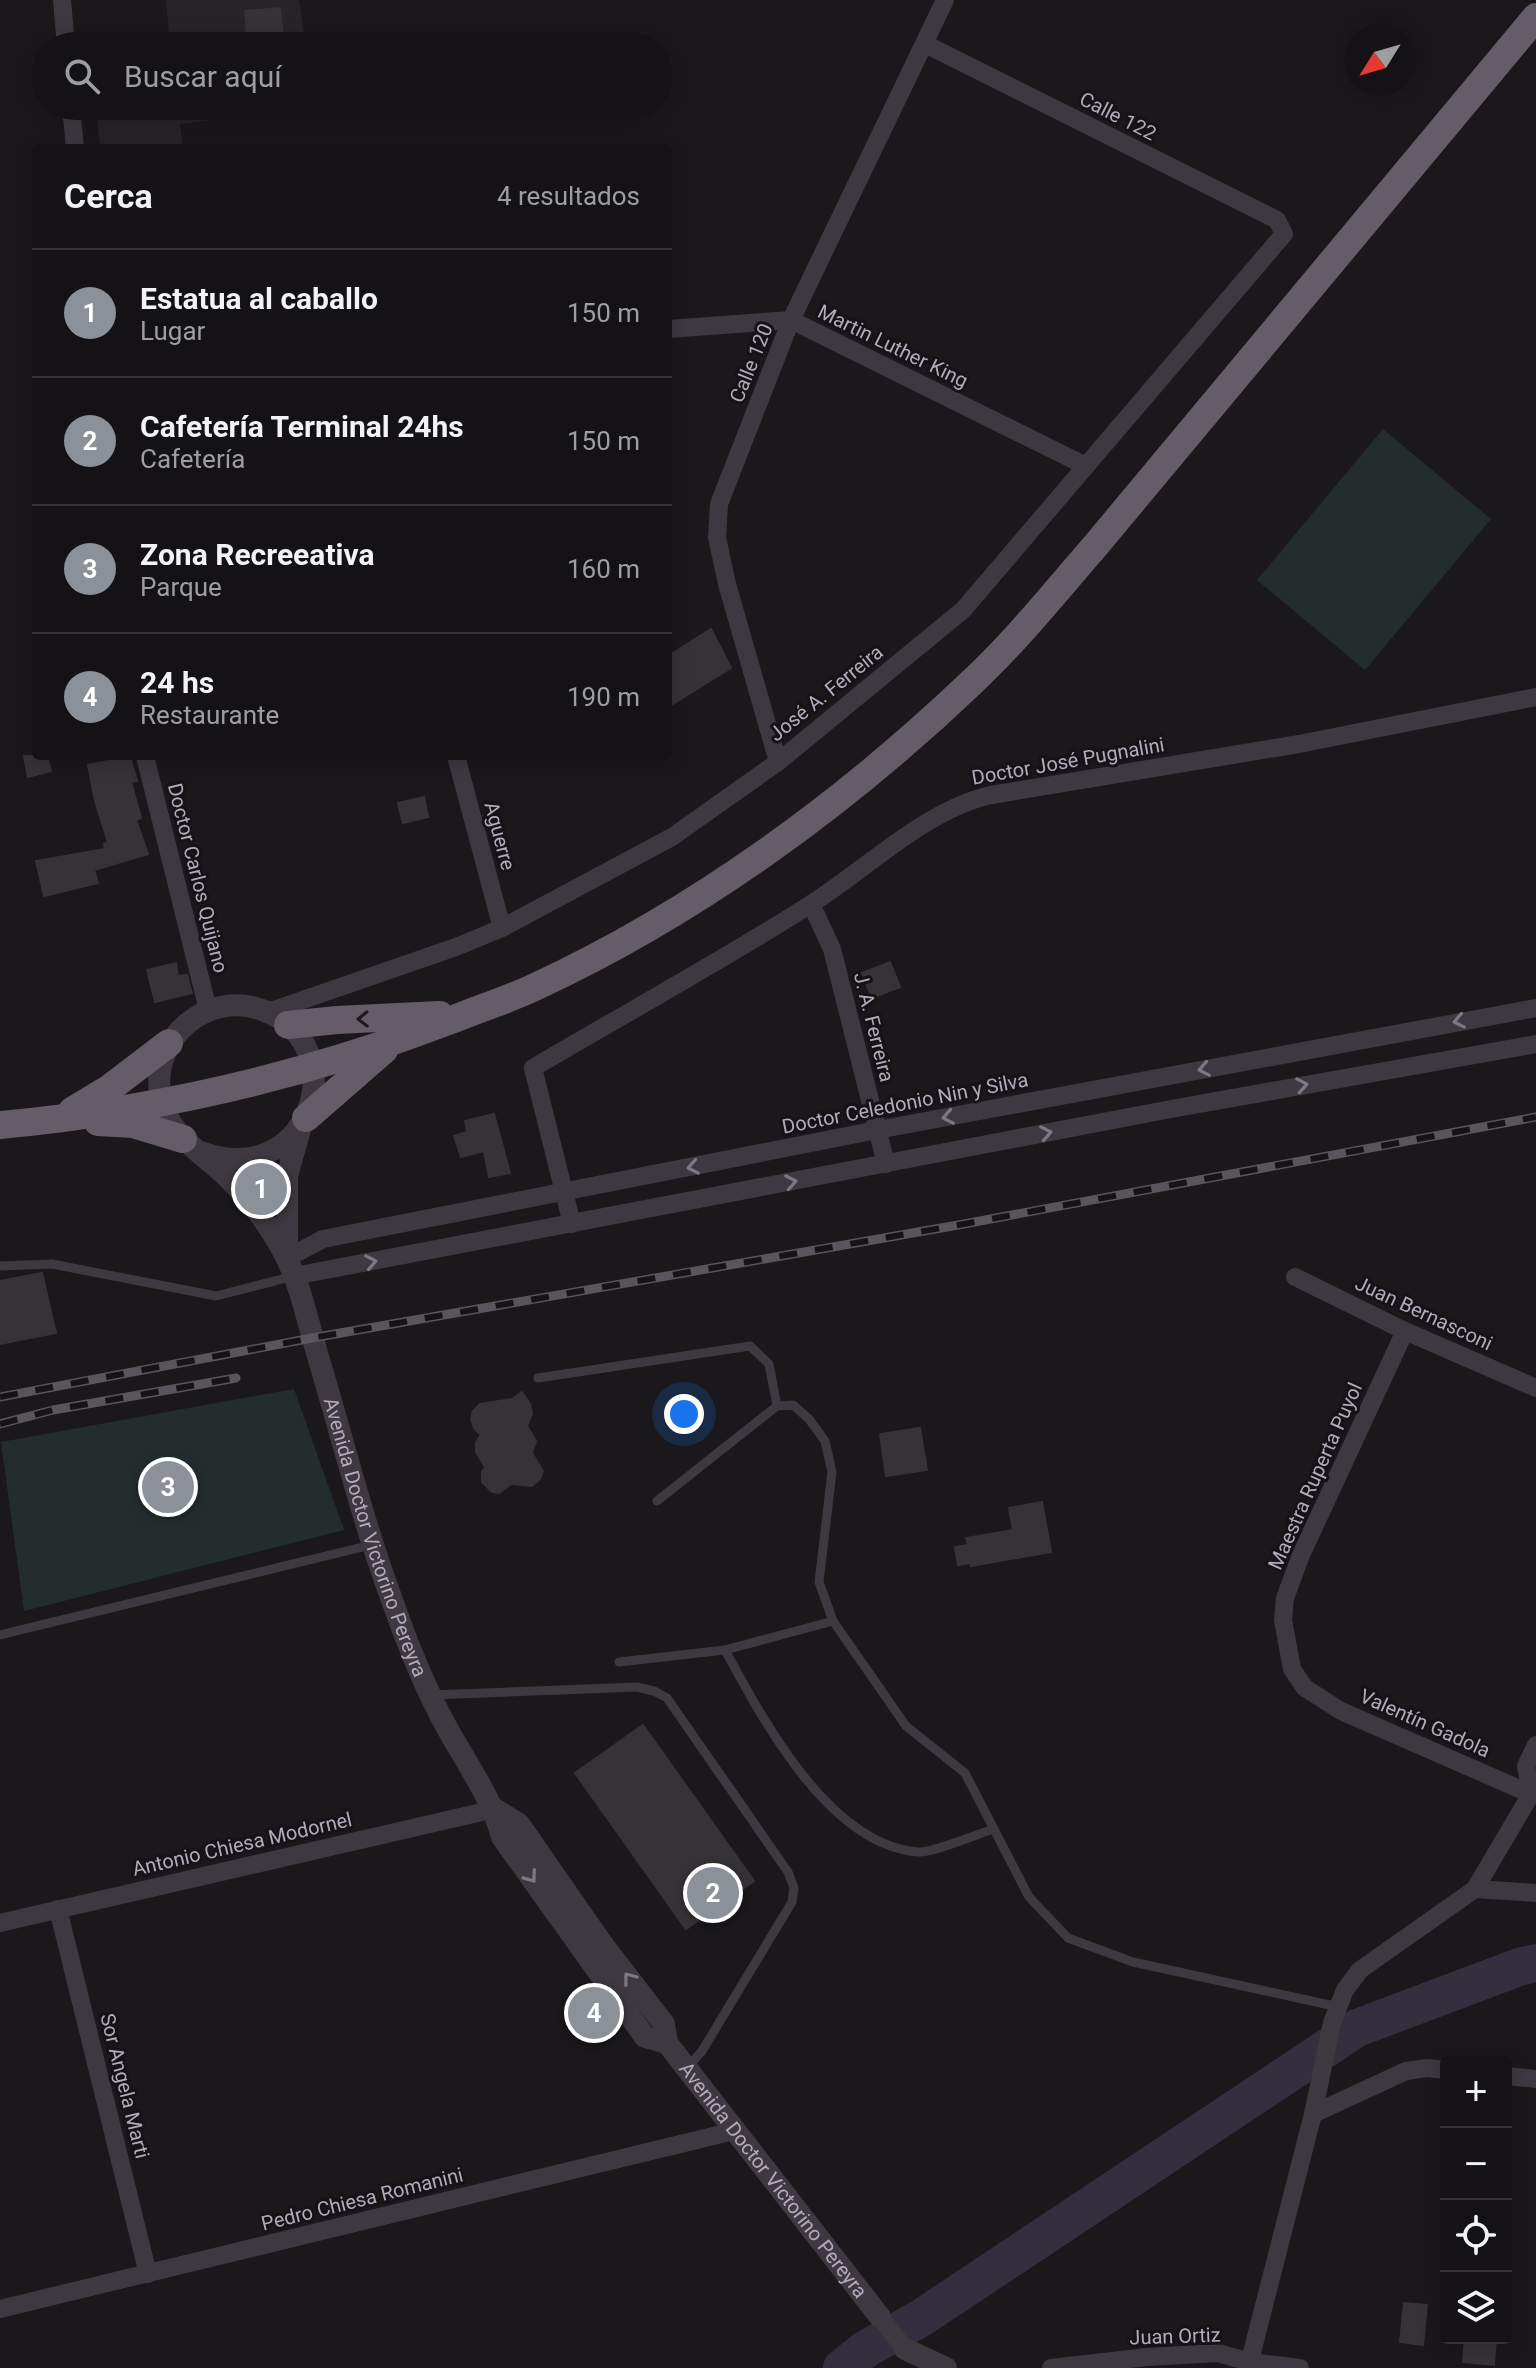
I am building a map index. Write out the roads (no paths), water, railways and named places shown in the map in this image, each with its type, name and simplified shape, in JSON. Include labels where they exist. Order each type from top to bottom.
[{"type":"highway","points":[[0,1125],[58,1120],[218,1092],[392,1043],[535,987],[686,903],[771,848],[906,742],[973,682],[1096,545],[1536,17]]},
{"type":"highway","points":[[278,1018],[337,1020],[469,1013]]},
{"type":"highway","points":[[58,1120],[110,1088],[169,1043]]},
{"type":"highway","points":[[303,1122],[392,1043]]},
{"type":"highway","points":[[58,1120],[133,1124],[192,1145]]},
{"type":"street","points":[[62,0],[65,32]]},
{"type":"street","name":"Calle 120","points":[[778,762],[727,584],[717,537],[719,504],[791,320],[945,0]]},
{"type":"street","name":"Calle 122","points":[[925,44],[1277,220],[1284,234]]},
{"type":"street","points":[[72,120],[75,144]]},
{"type":"street","name":"José A. Ferreira","points":[[278,1018],[502,928],[672,837],[778,762],[963,610],[1284,234]]},
{"type":"street","name":"Martin Luther King","points":[[672,329],[791,320],[1086,466]]},
{"type":"street","name":"Doctor José Pugnalini","points":[[565,1192],[533,1068],[811,904],[941,814],[968,801],[1299,744],[1536,697]]},
{"type":"street","name":"Doctor Carlos Quijano","points":[[146,760],[208,1010]]},
{"type":"street","name":"Aguerre","points":[[457,760],[502,928]]},
{"type":"street","name":"J. A. Ferreira","points":[[811,904],[832,949],[886,1164]]},
{"type":"street","points":[[228,1005],[248,1006],[278,1018],[304,1045],[312,1067],[312,1101],[287,1176],[290,1267],[248,1199],[169,1122],[161,1101],[158,1081],[161,1061],[169,1043],[186,1023],[208,1010],[228,1005]]},
{"type":"street","name":"Doctor Celedonio Nin y Silva","points":[[290,1267],[323,1239],[877,1130],[1536,1008]]},
{"type":"street","points":[[1505,1012],[1510,1047]]},
{"type":"street","points":[[290,1267],[572,1224],[1171,1109],[1536,1044]]},
{"type":"street","points":[[1165,1076],[1171,1109]]},
{"type":"street","points":[[192,1145],[218,1158],[255,1158],[272,1152],[288,1141],[303,1122]]},
{"type":"street","points":[[565,1192],[572,1224]]},
{"type":"street","name":"Avenida Doctor Victorino Pereyra","points":[[290,1267],[391,1597],[430,1695],[495,1809],[519,1824],[603,1945],[664,2024],[667,2043],[686,2069],[880,2317]]},
{"type":"street","name":"Juan Bernasconi","points":[[1295,1277],[1405,1331],[1536,1388]]},
{"type":"street","name":"Maestra Ruperta Puyol","points":[[1305,1688],[1292,1669],[1283,1620],[1285,1598],[1301,1555],[1405,1331]]},
{"type":"street","name":"Valentín Gadola","points":[[1305,1688],[1341,1711],[1533,1792]]},
{"type":"street","points":[[1245,2366],[1319,2092],[1335,2015],[1345,1990],[1360,1970],[1475,1889],[1533,1792],[1526,1766],[1536,1745]]},
{"type":"street","name":"Antonio Chiesa Modornel","points":[[0,1923],[495,1809]]},
{"type":"street","points":[[1475,1889],[1536,1893]]},
{"type":"street","name":"Sor Angela Marti","points":[[58,1909],[148,2274]]},
{"type":"street","points":[[1313,2114],[1406,2071],[1440,2069]]},
{"type":"street","points":[[1512,2077],[1536,2079]]},
{"type":"street","name":"Pedro Chiesa Romanini","points":[[0,2309],[734,2131]]},
{"type":"street","points":[[880,2317],[907,2358],[946,2368]]},
{"type":"street","name":"Juan Ortiz","points":[[1051,2368],[1218,2353],[1245,2366],[1300,2368]]},
{"type":"lane","points":[[0,1266],[52,1264],[216,1296],[290,1267]]},
{"type":"lane","points":[[538,1378],[750,1346],[769,1364],[777,1406]]},
{"type":"lane","points":[[657,1501],[777,1406],[793,1405],[809,1419],[825,1441],[832,1472],[819,1582],[833,1621],[906,1726],[965,1773],[1029,1897],[1068,1938],[1133,1962],[1335,2015]]},
{"type":"lane","points":[[0,1635],[374,1544]]},
{"type":"lane","points":[[619,1662],[725,1650],[833,1621]]},
{"type":"lane","points":[[725,1650],[752,1701],[783,1747],[825,1801],[862,1832],[892,1847],[921,1853],[994,1829]]},
{"type":"lane","points":[[430,1695],[637,1687],[654,1691],[667,1698],[788,1872],[794,1888],[792,1902],[702,2051],[686,2069]]},
{"type":"waterway","points":[[842,2368],[866,2349],[921,2318],[1357,2028],[1536,1963]]},
{"type":"railway","points":[[0,1397],[312,1338],[964,1224],[1536,1117]]},
{"type":"railway","points":[[0,1424],[53,1410],[236,1378]]},
{"type":"place","name":"Estatua al caballo","points":[[261,1189]]},
{"type":"place","name":"Zona Recreeativa","points":[[168,1487]]},
{"type":"place","name":"Cafetería Terminal 24hs","points":[[713,1893]]},
{"type":"place","name":"24 hs","points":[[594,2013]]}]
